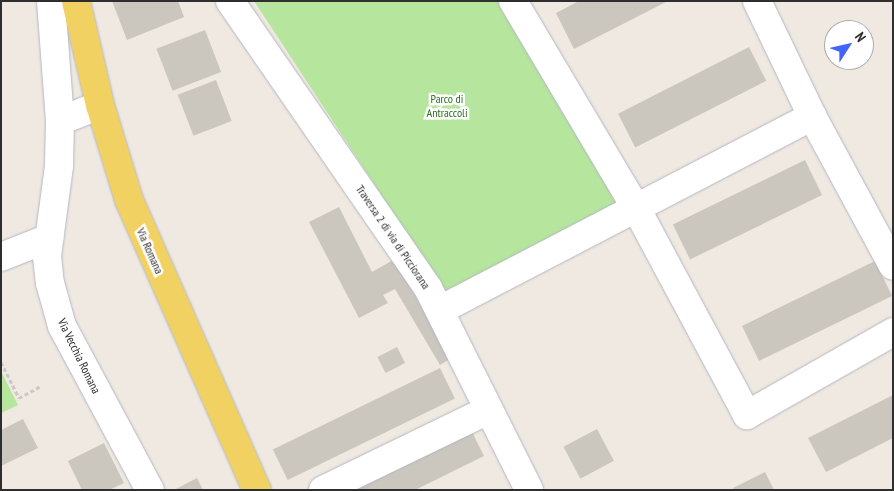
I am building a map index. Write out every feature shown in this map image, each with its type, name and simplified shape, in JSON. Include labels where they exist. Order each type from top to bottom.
[{"type":"main road","name":"Via Romana","points":[[76,1],[97,93],[137,222],[257,490]]},
{"type":"street","name":"Via Vecchia Romana","points":[[51,1],[59,109],[59,166],[49,238],[50,283],[62,326],[150,490]]},
{"type":"street","name":"Traversa 2 di via di Picciorana","points":[[230,1],[329,142],[440,310],[529,490]]},
{"type":"street","points":[[757,1],[812,116],[893,266]]},
{"type":"street","points":[[520,4],[636,208],[747,415],[893,332]]},
{"type":"street","points":[[59,109],[73,84],[97,93]]},
{"type":"street","points":[[440,310],[812,116]]},
{"type":"street","points":[[1,257],[49,238]]},
{"type":"street","points":[[323,490],[482,413]]},
{"type":"path","points":[[1,362],[19,398],[42,385]]},
{"type":"green space","name":"Parco di Antraccoli","points":[[254,1],[507,1],[625,201],[449,298]]},
{"type":"green space","points":[[1,371],[18,405],[1,413]]},
{"type":"building","points":[[112,1],[178,1],[184,17],[127,40]]},
{"type":"building","points":[[579,1],[668,1],[574,49],[556,13]]},
{"type":"building","points":[[205,30],[221,72],[173,91],[156,49]]},
{"type":"building","points":[[749,47],[766,81],[635,148],[618,114]]},
{"type":"building","points":[[216,80],[232,121],[193,136],[178,95]]},
{"type":"building","points":[[805,160],[822,195],[690,259],[673,224]]},
{"type":"building","points":[[339,207],[372,272],[395,259],[450,359],[440,365],[395,289],[383,295],[388,303],[359,318],[309,222]]},
{"type":"building","points":[[875,261],[892,296],[759,361],[742,326]]},
{"type":"building","points":[[397,347],[405,363],[386,373],[377,357]]},
{"type":"building","points":[[440,368],[455,399],[288,480],[273,450]]},
{"type":"building","points":[[893,395],[893,438],[826,472],[808,438]]},
{"type":"building","points":[[23,419],[38,448],[1,466],[1,430]]},
{"type":"building","points":[[470,428],[484,456],[415,490],[344,490]]},
{"type":"building","points":[[597,429],[614,461],[580,479],[563,447]]},
{"type":"building","points":[[104,443],[124,483],[109,490],[82,490],[68,461]]},
{"type":"building","points":[[765,472],[774,490],[734,490],[733,488]]},
{"type":"building","points":[[197,478],[203,490],[174,490]]}]
